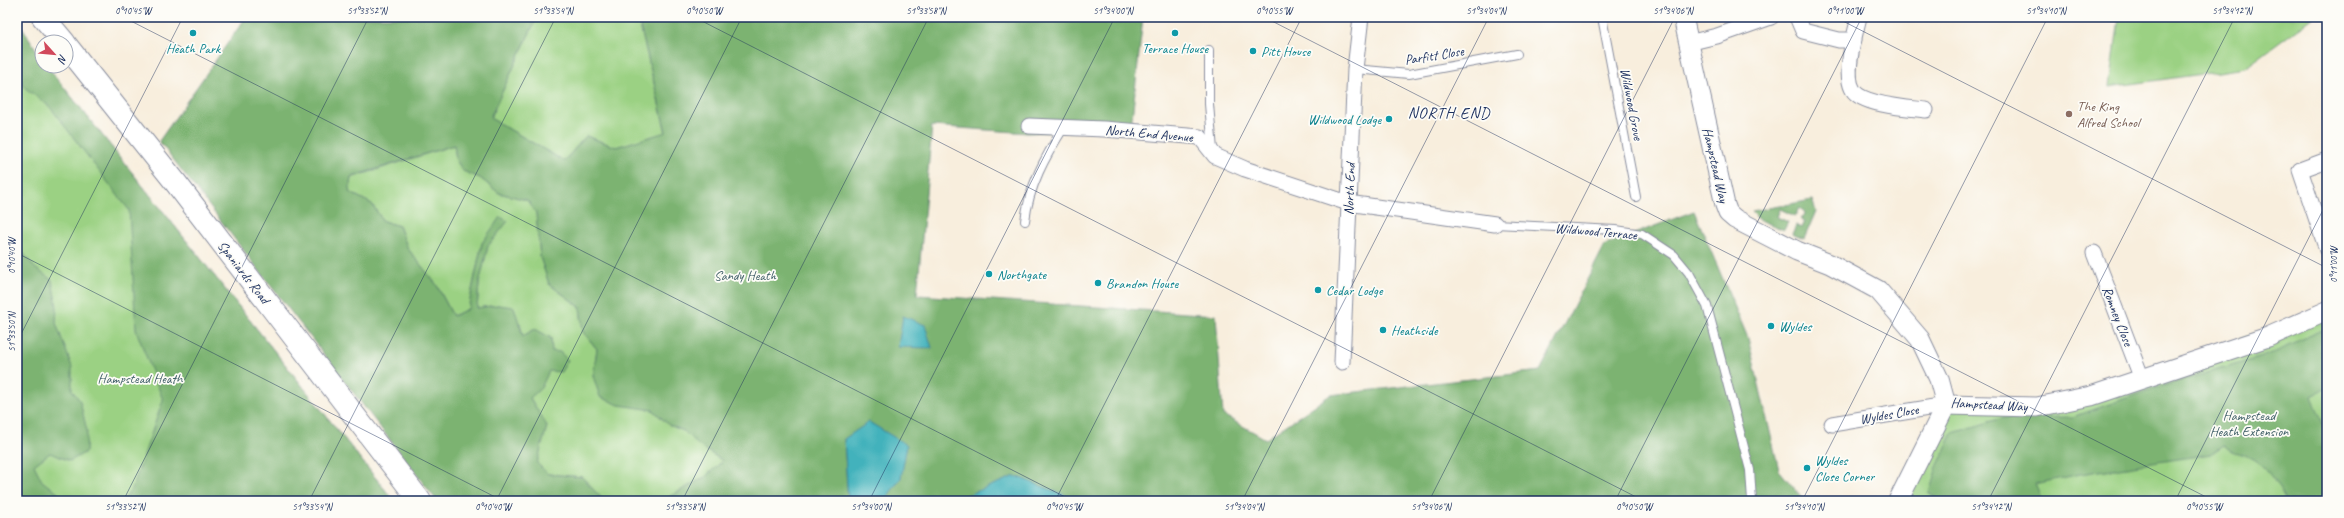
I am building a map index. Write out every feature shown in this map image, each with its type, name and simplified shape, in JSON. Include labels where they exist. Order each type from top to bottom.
[{"type":"main road","points":[[43,17],[57,34]]},
{"type":"main road","name":"Spaniards Road","points":[[74,55],[176,183],[420,501]]},
{"type":"street","name":"North End","points":[[1342,362],[1346,303],[1348,203],[1354,69],[1361,17]]},
{"type":"street","name":"Hampstead Way","points":[[1683,17],[1728,213],[1735,219],[1797,251],[1830,264],[1878,290],[1920,339],[1939,379],[1946,405],[2037,407],[2091,396],[2268,337],[2327,311]]},
{"type":"street","points":[[1688,43],[1771,17]]},
{"type":"street","points":[[1797,17],[1803,31],[1839,40],[1854,40]]},
{"type":"street","points":[[1859,17],[1849,76],[1853,90],[1865,99],[1877,103],[1926,110]]},
{"type":"street","name":"North End Avenue","points":[[1030,126],[1200,137],[1213,155],[1245,170],[1348,203]]},
{"type":"street","points":[[2327,160],[2300,170],[2327,250]]},
{"type":"street","name":"Wildwood Terrace","points":[[1348,203],[1495,224]]},
{"type":"street","name":"Romney Close","points":[[2094,253],[2142,379]]},
{"type":"street","points":[[1898,501],[1946,405]]},
{"type":"street","name":"Wyldes Close","points":[[1832,424],[1946,405]]},
{"type":"lane","name":"Wildwood Grove","points":[[1602,17],[1636,197]]},
{"type":"lane","points":[[1209,50],[1209,104],[1213,155]]},
{"type":"lane","name":"Parfitt Close","points":[[1354,69],[1409,74],[1517,54]]},
{"type":"lane","points":[[1025,221],[1032,187],[1051,147],[1064,127]]},
{"type":"lane","name":"Wildwood Terrace","points":[[1495,224],[1616,230],[1642,234],[1674,255],[1689,273],[1707,306],[1750,470],[1752,501]]},
{"type":"green space","name":"Sandy Heath","points":[[246,17],[537,17],[490,118],[564,161],[586,136],[616,147],[666,132],[638,17],[1143,17],[1131,128],[1028,133],[932,126],[917,295],[1216,315],[1223,415],[1266,439],[1330,395],[1540,371],[1605,245],[1694,211],[1748,338],[1779,470],[1805,501],[1076,501],[1070,497],[963,498],[964,501],[884,501],[901,478],[844,439],[848,501],[662,501],[705,477],[723,461],[698,445],[684,431],[669,425],[653,410],[619,405],[600,397],[593,376],[597,349],[583,332],[580,307],[549,284],[540,257],[536,213],[527,200],[499,193],[480,178],[463,171],[456,160],[454,145],[351,177],[349,192],[372,204],[383,221],[399,226],[408,249],[436,284],[453,316],[468,309],[482,243],[500,217],[508,221],[488,246],[479,284],[477,308],[498,305],[514,307],[523,336],[535,329],[551,338],[552,351],[560,352],[568,360],[561,372],[549,371],[541,388],[530,398],[547,426],[537,463],[548,474],[582,477],[604,501],[437,501],[159,141]]},
{"type":"green space","points":[[537,17],[638,17],[666,133],[616,147],[586,136],[564,161],[490,118]]},
{"type":"green space","points":[[2119,17],[2314,17],[2245,68],[2110,87]]},
{"type":"green space","name":"Hampstead Heath","points":[[17,19],[34,46],[34,74],[53,74],[394,501],[17,501]]},
{"type":"green space","points":[[17,19],[34,46],[34,74],[53,74],[394,501],[123,501],[132,489],[163,400],[136,330],[129,210],[50,107],[24,87],[17,70]]},
{"type":"green space","points":[[454,145],[456,160],[463,171],[480,178],[499,193],[527,200],[536,213],[540,257],[549,284],[580,307],[583,332],[597,349],[593,376],[638,407],[653,410],[669,425],[684,431],[698,445],[723,461],[705,477],[662,501],[604,501],[582,477],[548,474],[537,463],[547,426],[530,398],[541,385],[548,371],[551,355],[551,338],[535,329],[523,336],[520,323],[498,305],[477,308],[479,284],[488,246],[508,220],[482,243],[468,309],[453,316],[436,284],[408,249],[399,226],[383,221],[372,204],[349,192],[351,178]]},
{"type":"green space","points":[[1812,200],[1816,211],[1804,239],[1792,234],[1796,225],[1802,228],[1805,221],[1801,219],[1805,214],[1804,211],[1799,208],[1795,216],[1780,209],[1777,217],[1788,222],[1784,230],[1758,219],[1752,211]]},
{"type":"green space","points":[[17,245],[35,268],[52,280],[57,307],[56,323],[72,367],[72,390],[80,401],[87,431],[86,452],[70,461],[50,453],[34,465],[42,481],[59,494],[61,501],[17,501]]},
{"type":"green space","name":"Hampstead Heath Extension","points":[[2327,310],[2327,501],[1898,501],[1946,405],[2037,407]]},
{"type":"green space","name":"Hampstead Heath Extension","points":[[2327,328],[2327,388],[2312,396],[2325,429],[2327,442],[2327,501],[2286,501],[2270,475],[2260,464],[2247,456],[2233,451],[2225,445],[2211,454],[2080,474],[2035,484],[2042,501],[1942,501],[1929,492],[1937,467],[1953,433],[2002,418],[2073,417],[2149,390],[2262,357]]},
{"type":"water","points":[[903,316],[925,325],[932,348],[898,347]]},
{"type":"water","points":[[869,422],[907,445],[901,478],[884,501],[848,501],[844,439]]},
{"type":"water","points":[[1015,476],[1070,497],[1076,501],[964,501],[963,497]]},
{"type":"place","name":"Heath Park","points":[[193,33]]},
{"type":"place","name":"Terrace House","points":[[1175,33]]},
{"type":"place","name":"Pitt House","points":[[1253,51]]},
{"type":"place","name":"The King Alfred School","points":[[2069,114]]},
{"type":"place","name":"Wildwood Lodge","points":[[1389,119]]},
{"type":"place","name":"Northgate","points":[[989,274]]},
{"type":"place","name":"Brandon House","points":[[1098,283]]},
{"type":"place","name":"Cedar Lodge","points":[[1318,290]]},
{"type":"place","name":"Wyldes","points":[[1771,326]]},
{"type":"place","name":"Heathside","points":[[1383,330]]},
{"type":"place","name":"Wyldes Close Corner","points":[[1807,468]]},
{"type":"district","name":"NORTH END","points":[[1449,112]]}]
